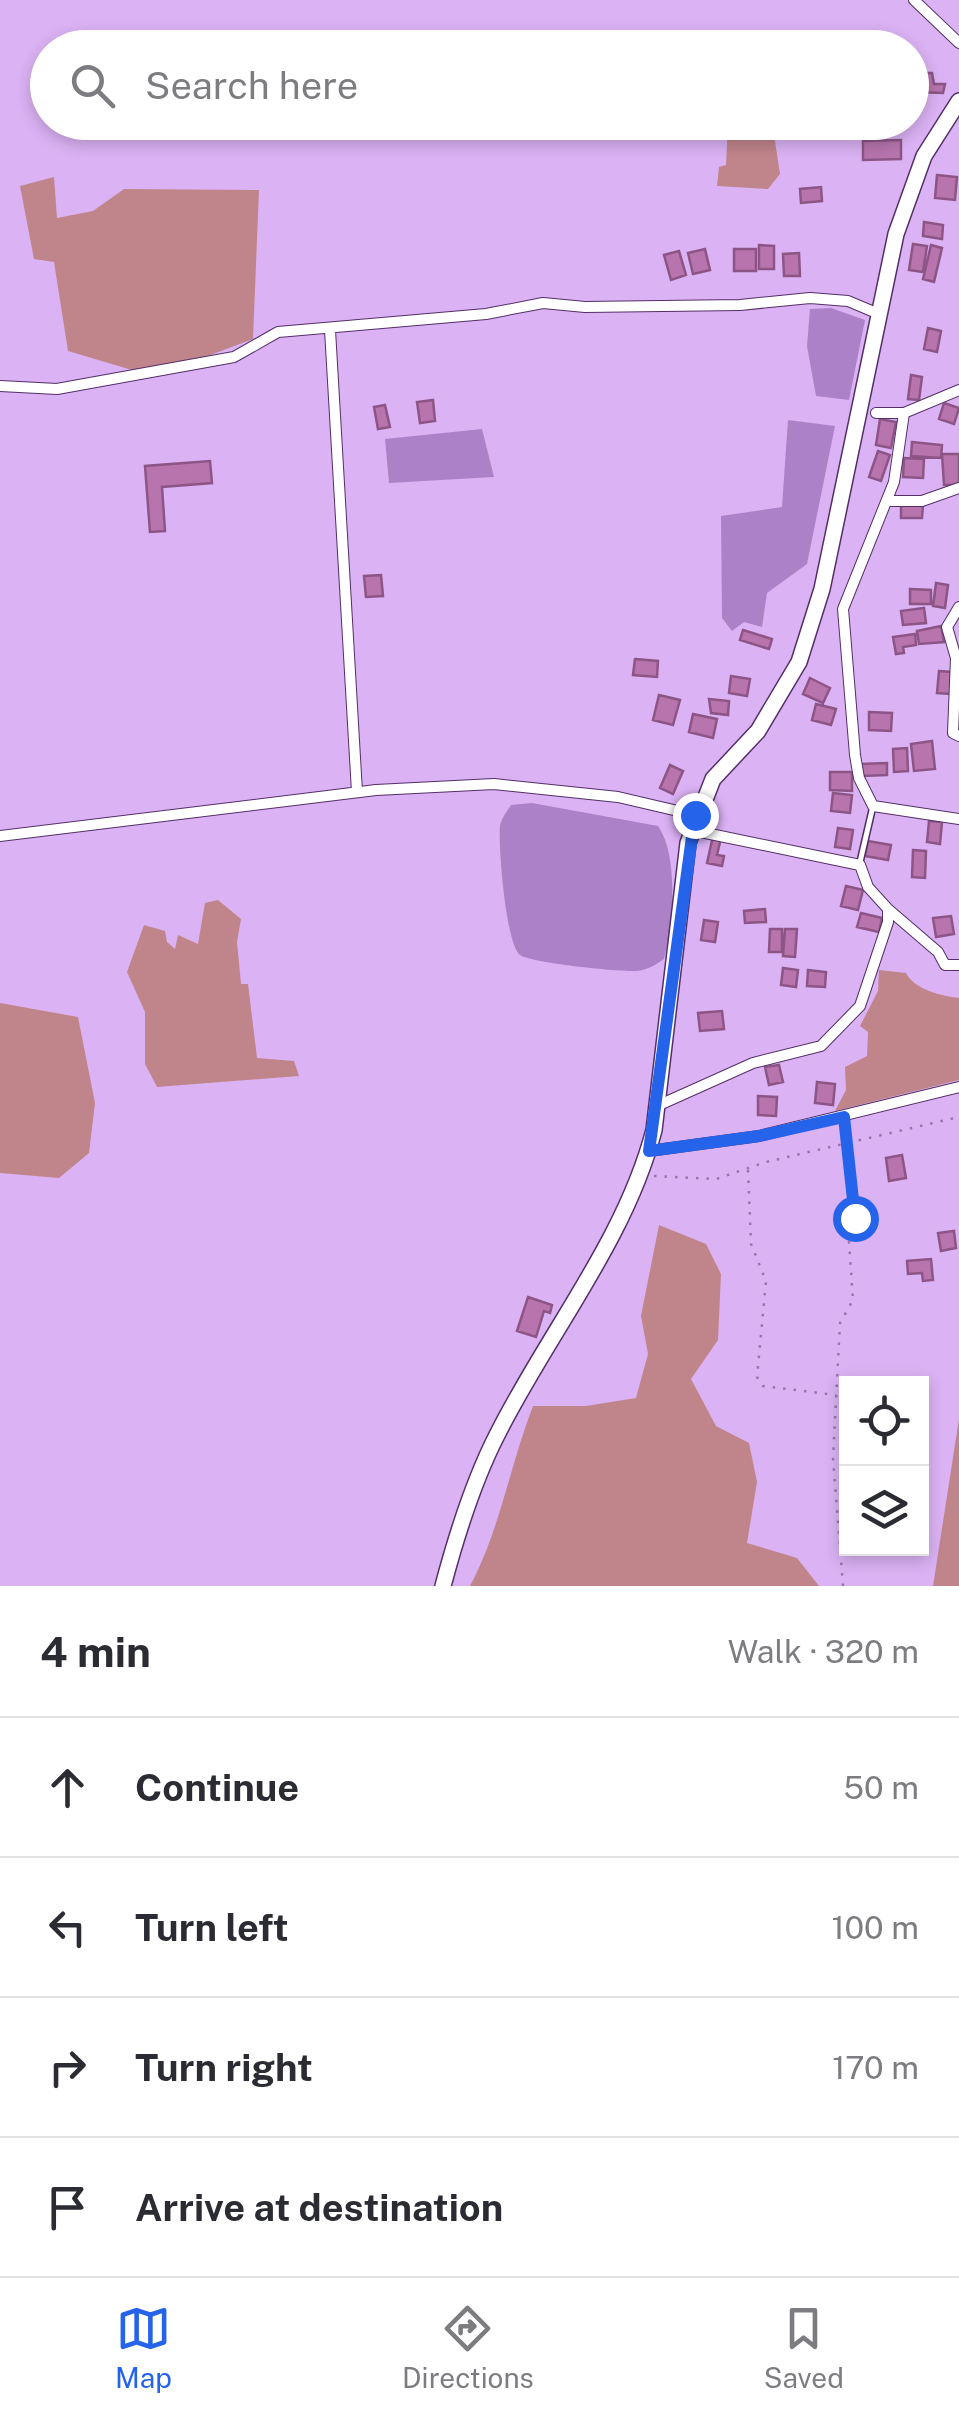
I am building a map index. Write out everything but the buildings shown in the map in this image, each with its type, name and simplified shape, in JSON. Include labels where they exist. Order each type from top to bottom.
[{"type":"main road","points":[[442,1586],[496,1437],[644,1170],[658,1106],[693,822],[713,779],[758,731],[798,662],[822,589],[896,234],[924,156],[959,101]]},
{"type":"street","points":[[914,0],[959,43]]},
{"type":"street","points":[[0,386],[57,389],[234,356],[278,332],[330,330],[543,303],[585,307],[740,305],[810,298],[848,301],[880,314]]},
{"type":"street","points":[[330,330],[357,792]]},
{"type":"street","points":[[876,413],[904,413],[959,390]]},
{"type":"street","points":[[904,413],[894,482],[843,609],[855,755],[859,778],[873,806],[959,819]]},
{"type":"street","points":[[887,500],[922,501],[959,488]]},
{"type":"street","points":[[959,607],[947,627],[957,679],[953,733],[959,736]]},
{"type":"street","points":[[0,836],[357,792],[536,786],[618,796],[693,822],[860,865],[868,887],[888,909],[938,952],[945,965],[959,965]]},
{"type":"street","points":[[658,1106],[753,1063],[821,1046],[860,1006],[888,922],[888,909]]},
{"type":"street","points":[[649,1151],[759,1136],[959,1086]]},
{"type":"lane","points":[[860,865],[873,806]]},
{"type":"path","points":[[843,1586],[835,1516],[836,1395],[840,1323],[853,1300],[849,1242],[855,1218],[844,1117]]},
{"type":"path","points":[[644,1170],[659,1179],[703,1179],[959,1117]]},
{"type":"path","points":[[748,1169],[750,1244],[766,1281],[757,1377],[763,1386],[782,1392],[836,1395]]},
{"type":"shaded area","points":[[727,140],[775,140],[780,174],[768,189],[717,186],[719,167],[726,165]]},
{"type":"shaded area","points":[[54,177],[57,218],[93,211],[124,189],[259,190],[253,339],[189,363],[132,370],[68,351],[54,262],[34,259],[20,186]]},
{"type":"shaded area","points":[[831,308],[865,320],[849,400],[816,396],[807,346],[810,309]]},
{"type":"shaded area","points":[[788,420],[835,426],[807,564],[767,593],[762,627],[744,622],[732,631],[722,618],[721,516],[782,507]]},
{"type":"shaded area","points":[[482,429],[494,477],[389,483],[385,439]]},
{"type":"shaded area","points":[[532,803],[658,826],[672,872],[672,909],[664,959],[644,970],[627,971],[558,964],[520,955],[507,915],[500,826],[511,805]]},
{"type":"shaded area","points":[[218,900],[241,919],[237,942],[241,984],[248,984],[257,1058],[294,1061],[299,1076],[157,1087],[145,1064],[145,1012],[127,972],[144,925],[165,931],[167,942],[175,949],[178,935],[198,944],[205,903]]},
{"type":"shaded area","points":[[879,970],[906,973],[922,987],[959,998],[959,1080],[835,1111],[846,1090],[845,1067],[867,1056],[868,1032],[860,1026],[878,991]]},
{"type":"shaded area","points":[[0,1003],[78,1017],[95,1103],[89,1153],[59,1178],[0,1173]]},
{"type":"shaded area","points":[[659,1225],[706,1244],[721,1274],[718,1340],[691,1379],[716,1426],[749,1443],[757,1482],[747,1543],[797,1558],[819,1586],[470,1586],[489,1543],[533,1406],[586,1406],[636,1398],[648,1354],[641,1316]]},
{"type":"shaded area","points":[[959,1419],[959,1586],[933,1586]]},
{"type":"route","points":[[695,815],[688,843],[658,1106],[649,1151],[759,1136],[844,1117],[855,1218]]}]
